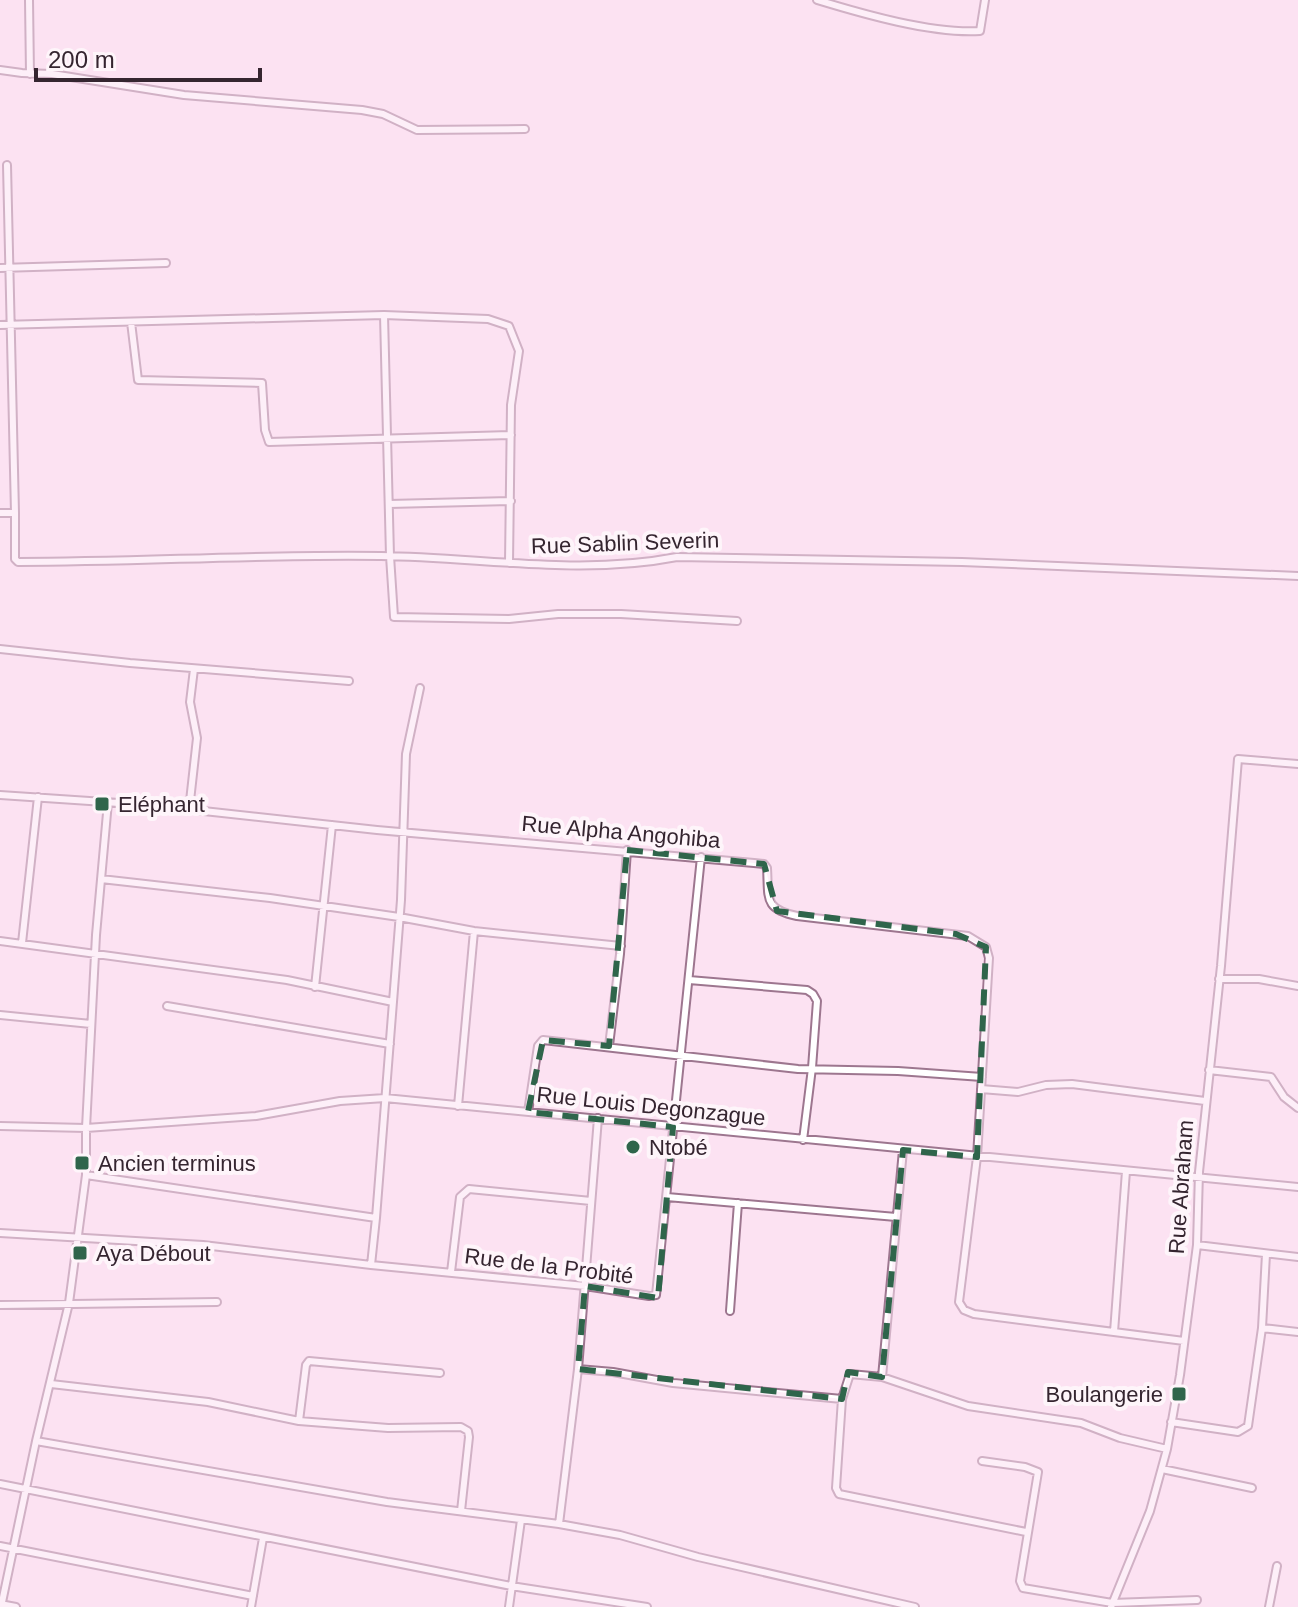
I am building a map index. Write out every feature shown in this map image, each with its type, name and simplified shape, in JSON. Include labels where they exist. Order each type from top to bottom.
[{"type":"street","points":[[29,0],[30,74]]},
{"type":"street","points":[[817,0],[924,27],[970,32],[980,31],[985,0]]},
{"type":"street","points":[[0,70],[52,74],[184,95],[362,110],[383,114],[417,130],[525,129]]},
{"type":"street","points":[[0,513],[15,513],[7,165]]},
{"type":"street","points":[[0,268],[166,263]]},
{"type":"street","points":[[0,325],[384,315],[488,319],[509,326],[519,351],[511,405],[509,563]]},
{"type":"street","points":[[384,315],[392,615],[398,619],[509,619],[558,614],[621,614],[737,621]]},
{"type":"street","points":[[131,322],[138,380],[262,383],[265,430],[269,442],[511,435]]},
{"type":"street","points":[[389,504],[511,501]]},
{"type":"street","name":"Rue Sablin Severin","points":[[15,513],[15,559],[18,562],[390,556],[560,565],[635,563],[677,557],[978,563],[1298,576]]},
{"type":"street","points":[[0,649],[349,681]]},
{"type":"street","points":[[189,810],[197,738],[190,702],[194,669]]},
{"type":"street","points":[[371,1265],[405,832],[406,754],[420,688]]},
{"type":"street","name":"Rue Abraham","points":[[1111,1605],[1150,1511],[1162,1469],[1184,1341],[1197,1245],[1205,1101],[1238,759],[1298,764]]},
{"type":"street","name":"Rue Alpha Angohiba","points":[[0,795],[108,802],[764,864],[771,904],[777,911],[797,916],[956,934],[979,941],[986,947],[989,958],[977,1157],[959,1302],[964,1310],[974,1314],[1114,1332]]},
{"type":"street","points":[[22,943],[38,797]]},
{"type":"street","points":[[16,1607],[1,1605],[69,1303],[86,1175],[95,954],[108,802]]},
{"type":"street","points":[[315,987],[332,825]]},
{"type":"street","points":[[609,1046],[621,946],[627,850]]},
{"type":"street","name":"Rue de la Probité","points":[[0,1233],[203,1245],[656,1295],[701,857]]},
{"type":"street","points":[[101,879],[323,906],[474,931],[621,946]]},
{"type":"street","points":[[458,1106],[474,931]]},
{"type":"street","points":[[0,941],[287,980],[393,1002]]},
{"type":"street","points":[[1219,979],[1259,979],[1298,986]]},
{"type":"street","points":[[689,980],[807,990],[813,994],[817,1001],[803,1140]]},
{"type":"street","points":[[167,1006],[390,1044]]},
{"type":"street","points":[[0,1015],[91,1024]]},
{"type":"street","points":[[528,1112],[538,1046],[543,1040],[812,1068],[982,1077]]},
{"type":"street","points":[[1209,1070],[1271,1077],[1284,1097],[1298,1108]]},
{"type":"street","points":[[981,1089],[1018,1092],[1055,1084],[1072,1084],[1205,1101]]},
{"type":"street","name":"Rue Louis Degonzague","points":[[0,1126],[86,1128],[256,1116],[352,1099],[385,1098],[1298,1187]]},
{"type":"street","points":[[559,1524],[578,1369],[598,1118]]},
{"type":"street","points":[[882,1377],[903,1150]]},
{"type":"street","points":[[1126,1171],[1114,1332],[1184,1341]]},
{"type":"street","points":[[86,1175],[376,1218]]},
{"type":"street","points":[[451,1272],[460,1197],[469,1189],[591,1201]]},
{"type":"street","points":[[667,1197],[896,1217]]},
{"type":"street","points":[[730,1311],[738,1203]]},
{"type":"street","points":[[1197,1245],[1298,1257]]},
{"type":"street","points":[[1171,1422],[1238,1432],[1248,1426],[1262,1328],[1266,1254]]},
{"type":"street","points":[[0,1305],[217,1302]]},
{"type":"street","points":[[1262,1328],[1298,1332]]},
{"type":"street","points":[[299,1421],[309,1361],[440,1373]]},
{"type":"street","points":[[578,1369],[673,1383],[842,1399]]},
{"type":"street","points":[[1026,1532],[839,1494],[836,1488],[842,1399],[850,1374],[882,1377],[968,1406],[1081,1423],[1120,1438],[1167,1449]]},
{"type":"street","points":[[51,1384],[208,1402],[299,1421],[388,1428],[461,1427],[468,1431],[469,1437],[461,1511]]},
{"type":"street","points":[[36,1441],[387,1502],[620,1535],[698,1557],[915,1607]]},
{"type":"street","points":[[982,1461],[1025,1467],[1038,1472],[1026,1532],[1020,1581],[1023,1588],[1111,1605],[1197,1600]]},
{"type":"street","points":[[1162,1469],[1252,1488]]},
{"type":"street","points":[[0,1484],[511,1586],[647,1607]]},
{"type":"street","points":[[509,1607],[521,1520]]},
{"type":"street","points":[[251,1607],[263,1538]]},
{"type":"street","points":[[0,1546],[253,1596]]},
{"type":"street","points":[[1269,1607],[1277,1566]]},
{"type":"highlighted area","points":[[627,850],[764,864],[777,911],[956,934],[986,947],[977,1157],[903,1150],[882,1377],[848,1372],[842,1399],[578,1369],[585,1286],[658,1298],[673,1127],[528,1112],[543,1040],[609,1046]]},
{"type":"place","name":"Eléphant","points":[[102,804]]},
{"type":"place","name":"Ntobé","points":[[633,1147]]},
{"type":"place","name":"Ancien terminus","points":[[82,1163]]},
{"type":"place","name":"Aya Débout","points":[[80,1253]]},
{"type":"place","name":"Boulangerie","points":[[1179,1394]]}]
